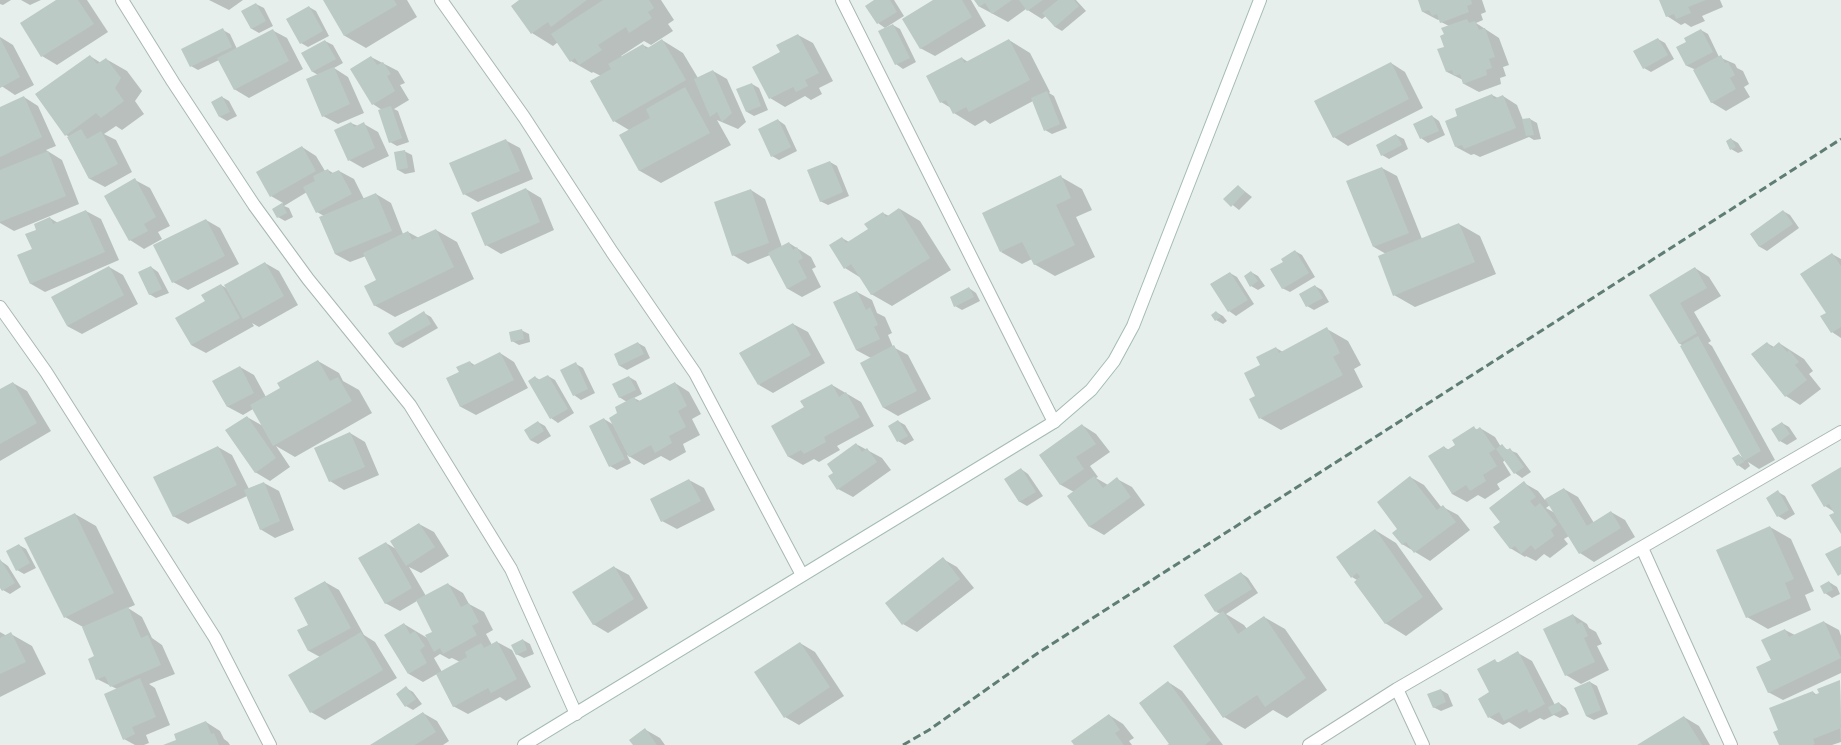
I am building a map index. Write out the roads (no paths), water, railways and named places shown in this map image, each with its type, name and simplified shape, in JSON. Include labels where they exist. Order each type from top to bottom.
[{"type":"street","points":[[122,0],[173,82],[259,212],[308,279],[410,405],[511,569],[576,714]]},
{"type":"street","points":[[441,0],[524,117],[612,252],[695,373],[802,575]]},
{"type":"street","points":[[842,0],[1054,422]]},
{"type":"street","points":[[524,745],[1054,422],[1091,390],[1114,361],[1133,326],[1260,0]]},
{"type":"street","points":[[0,307],[46,372],[214,638],[270,745]]},
{"type":"street","points":[[1309,745],[1397,689],[1841,432]]},
{"type":"street","points":[[1642,548],[1731,745]]},
{"type":"street","points":[[1397,689],[1422,745]]},
{"type":"railway","points":[[903,745],[929,730],[1038,653],[1841,139]]}]
